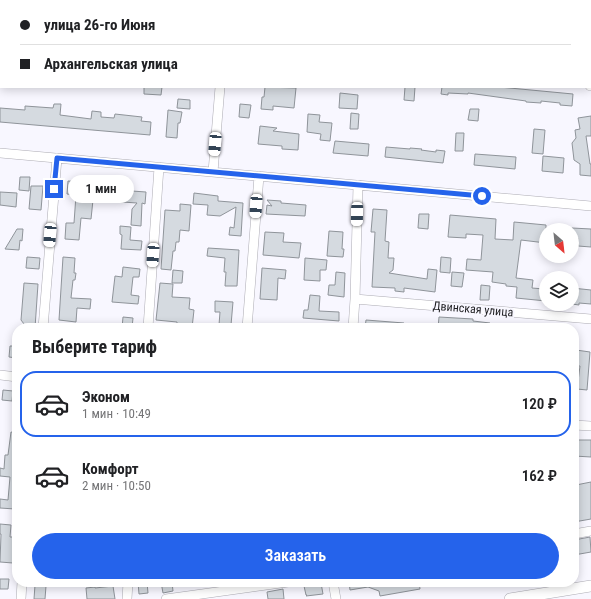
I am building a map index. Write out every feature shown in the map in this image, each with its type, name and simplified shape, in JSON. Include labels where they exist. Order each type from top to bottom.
[{"type":"main road","points":[[510,599],[591,586]]},
{"type":"street","points":[[212,172],[220,88]]},
{"type":"street","points":[[0,153],[591,206]]},
{"type":"street","points":[[43,323],[57,158]]},
{"type":"street","points":[[148,323],[159,167]]},
{"type":"street","points":[[247,323],[258,176]]},
{"type":"street","points":[[353,323],[358,185]]},
{"type":"street","name":"Двинская улица","points":[[355,299],[591,319]]},
{"type":"street","points":[[0,375],[12,376]]},
{"type":"street","points":[[579,425],[591,426]]},
{"type":"street","points":[[579,533],[591,531]]},
{"type":"street","points":[[21,599],[22,587]]},
{"type":"street","points":[[127,599],[128,587]]},
{"type":"street","points":[[166,599],[222,587]]},
{"type":"street","points":[[335,587],[336,599]]},
{"type":"building","points":[[144,88],[162,88],[161,95],[144,94]]},
{"type":"building","points":[[265,88],[296,88],[294,108],[273,106],[273,110],[261,109],[262,97],[264,97]]},
{"type":"building","points":[[405,88],[415,88],[414,101],[404,100]]},
{"type":"building","points":[[442,88],[510,88],[573,94],[572,106],[541,101],[541,103],[526,102],[468,93],[448,93],[448,95],[441,94]]},
{"type":"building","points":[[340,93],[358,95],[357,109],[339,108]]},
{"type":"building","points":[[178,99],[190,100],[190,109],[177,108]]},
{"type":"building","points":[[54,104],[61,104],[60,115],[91,119],[92,111],[101,112],[101,117],[114,118],[115,114],[142,117],[141,121],[151,122],[150,135],[0,122],[0,108],[25,110],[25,106],[53,108]]},
{"type":"building","points":[[240,104],[251,105],[249,118],[239,117]]},
{"type":"building","points":[[470,109],[479,109],[478,121],[468,120]]},
{"type":"building","points":[[168,110],[182,112],[180,123],[178,123],[177,138],[166,137]]},
{"type":"building","points":[[351,113],[359,114],[358,129],[350,129]]},
{"type":"building","points":[[308,114],[320,115],[319,122],[332,123],[330,141],[320,140],[321,134],[307,132]]},
{"type":"building","points":[[591,116],[591,136],[586,136],[591,164],[591,176],[580,175],[580,164],[574,160],[572,143],[576,138],[575,130],[580,129],[578,118]]},
{"type":"building","points":[[260,126],[277,128],[273,131],[299,134],[298,150],[282,149],[282,146],[258,144]]},
{"type":"building","points":[[534,129],[545,130],[543,154],[532,153]]},
{"type":"building","points":[[456,133],[464,133],[463,151],[455,151]]},
{"type":"building","points":[[335,141],[369,144],[368,156],[333,153]]},
{"type":"building","points":[[386,147],[422,149],[421,150],[436,152],[436,150],[445,151],[443,163],[385,157]]},
{"type":"building","points":[[475,154],[516,157],[515,169],[474,165]]},
{"type":"building","points":[[543,156],[564,158],[563,173],[542,171]]},
{"type":"building","points":[[20,177],[30,177],[29,191],[19,190]]},
{"type":"building","points":[[68,181],[82,182],[82,184],[133,188],[132,191],[146,192],[145,204],[142,203],[141,226],[131,225],[132,209],[137,203],[93,200],[91,219],[81,218],[79,240],[65,239],[66,223],[74,223],[76,195],[67,194]]},
{"type":"building","points":[[31,186],[43,186],[41,210],[29,209]]},
{"type":"building","points":[[0,192],[17,193],[16,207],[0,205]]},
{"type":"building","points":[[194,193],[218,196],[218,201],[243,203],[241,236],[229,235],[230,227],[234,228],[236,207],[220,216],[207,215],[208,205],[193,204]]},
{"type":"building","points":[[267,200],[306,205],[305,216],[266,214],[267,205],[272,206]]},
{"type":"building","points":[[180,204],[191,205],[189,231],[180,230],[179,242],[176,242],[175,251],[173,251],[171,270],[161,269],[165,210],[180,211]]},
{"type":"building","points":[[373,209],[387,210],[385,241],[389,242],[388,258],[394,258],[393,270],[389,273],[427,279],[428,269],[437,270],[435,292],[404,288],[404,292],[395,291],[395,288],[372,287],[375,232],[371,232]]},
{"type":"building","points":[[419,214],[429,214],[428,229],[418,228]]},
{"type":"building","points":[[450,215],[496,219],[495,239],[513,240],[514,222],[539,224],[539,242],[521,240],[516,278],[533,280],[532,288],[539,289],[539,300],[516,298],[517,287],[492,282],[493,272],[466,270],[467,259],[481,260],[483,235],[466,234],[466,238],[448,237]]},
{"type":"building","points":[[120,226],[131,227],[130,240],[142,241],[141,250],[121,249],[122,235],[120,234]]},
{"type":"building","points":[[579,228],[591,229],[591,247],[579,246]]},
{"type":"building","points":[[17,229],[23,229],[22,241],[20,240],[19,250],[5,249]]},
{"type":"building","points":[[329,231],[343,232],[343,257],[327,256]]},
{"type":"building","points":[[265,232],[284,233],[283,242],[301,243],[299,258],[263,255]]},
{"type":"building","points":[[208,248],[239,250],[237,286],[225,286],[225,258],[207,256]]},
{"type":"building","points":[[27,257],[40,258],[39,269],[26,268]]},
{"type":"building","points":[[63,257],[75,258],[74,273],[76,273],[75,280],[73,280],[71,298],[91,299],[90,309],[77,308],[76,322],[59,320]]},
{"type":"building","points":[[441,257],[451,258],[450,273],[440,272]]},
{"type":"building","points":[[305,258],[327,260],[326,270],[320,270],[320,281],[304,280]]},
{"type":"building","points":[[123,267],[140,269],[139,277],[133,277],[131,295],[139,296],[138,304],[112,302],[115,276],[122,277]]},
{"type":"building","points":[[262,268],[286,270],[285,279],[278,278],[277,300],[260,299]]},
{"type":"building","points":[[173,270],[183,271],[182,283],[172,283]]},
{"type":"building","points":[[336,272],[345,273],[344,297],[328,295],[329,285],[335,285]]},
{"type":"building","points":[[452,272],[464,273],[462,287],[451,286]]},
{"type":"building","points":[[24,283],[38,284],[35,323],[23,323],[21,320]]},
{"type":"building","points":[[160,283],[173,284],[172,297],[190,298],[189,309],[194,310],[193,323],[177,323],[156,320]]},
{"type":"building","points":[[481,285],[490,286],[489,300],[480,300]]},
{"type":"building","points":[[579,289],[591,290],[591,304],[579,303]]},
{"type":"building","points":[[310,295],[320,296],[319,311],[339,312],[339,321],[303,318],[304,310],[308,310]]},
{"type":"building","points":[[215,301],[233,302],[231,323],[219,323],[220,312],[215,312]]},
{"type":"building","points":[[123,317],[133,318],[132,323],[122,323]]},
{"type":"building","points":[[439,317],[473,319],[473,321],[490,323],[438,323]]},
{"type":"building","points":[[366,320],[404,323],[366,323]]},
{"type":"building","points":[[10,346],[12,346],[12,357],[9,357]]},
{"type":"building","points":[[579,350],[590,352],[587,390],[579,389]]},
{"type":"building","points":[[3,390],[12,391],[12,401],[2,400]]},
{"type":"building","points":[[11,432],[12,509],[0,508],[0,499],[8,500],[10,477],[0,476],[0,468],[4,469],[5,455],[8,455]]},
{"type":"building","points":[[579,440],[591,440],[591,457],[579,456]]},
{"type":"building","points":[[591,482],[591,519],[579,521],[579,484]]},
{"type":"building","points":[[0,524],[11,525],[10,537],[12,537],[12,563],[0,562]]},
{"type":"building","points":[[590,537],[591,552],[579,554],[579,539]]},
{"type":"building","points":[[0,579],[9,579],[8,589],[0,589]]},
{"type":"building","points":[[35,587],[46,587],[45,599],[34,599]]},
{"type":"building","points":[[113,587],[115,599],[87,599],[86,588]]},
{"type":"building","points":[[138,587],[147,587],[148,593],[139,594]]},
{"type":"building","points":[[162,587],[173,587],[173,591],[163,593]]},
{"type":"building","points":[[304,587],[322,587],[323,594],[306,595]]},
{"type":"building","points":[[350,587],[368,587],[350,590]]},
{"type":"building","points":[[368,587],[420,587],[420,589],[380,596],[379,591]]},
{"type":"building","points":[[283,589],[284,599],[268,599],[267,592]]},
{"type":"route","points":[[54,189],[57,158],[482,196]]}]
